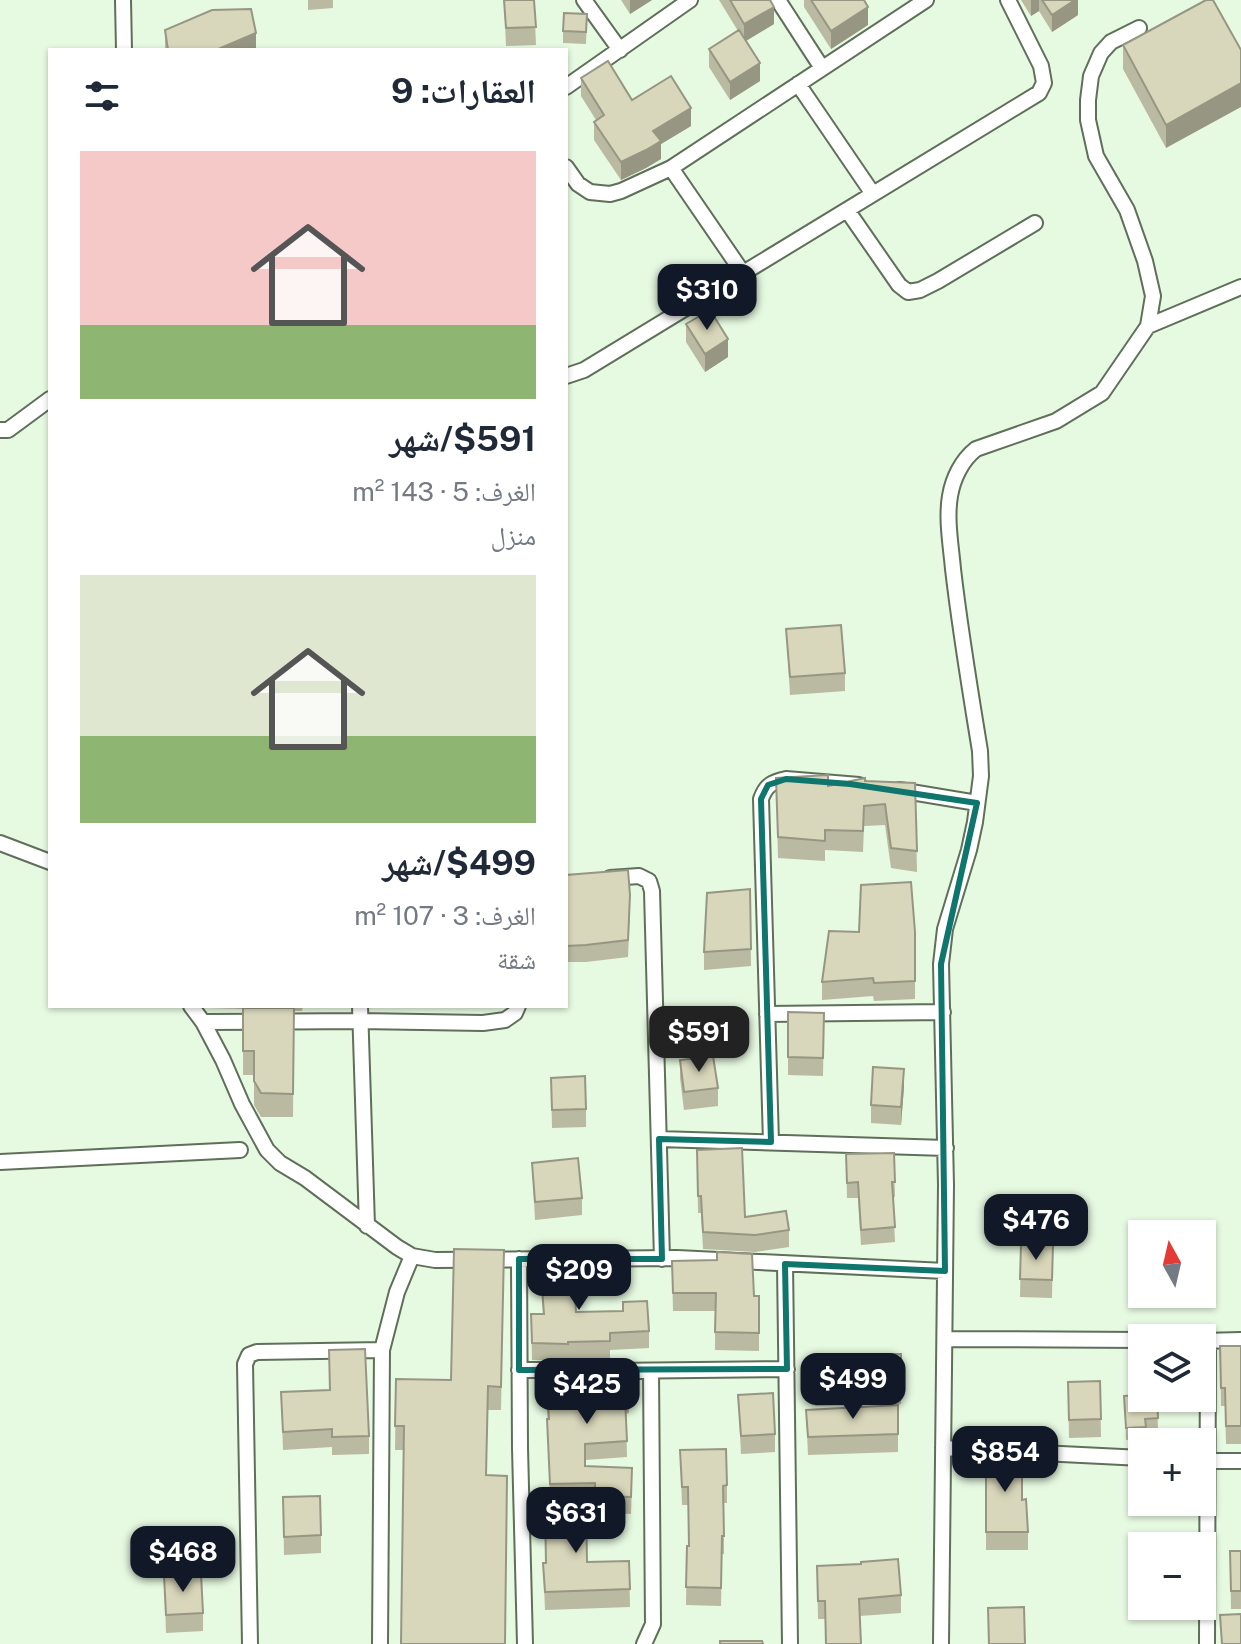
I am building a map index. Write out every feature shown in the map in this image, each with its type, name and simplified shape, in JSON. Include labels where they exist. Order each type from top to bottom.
[{"type":"street","points":[[123,0],[124,48]]},
{"type":"street","points":[[584,0],[620,50]]},
{"type":"street","points":[[568,86],[690,0]]},
{"type":"street","points":[[778,0],[822,68]]},
{"type":"street","points":[[568,170],[581,187],[602,194],[621,191],[671,168],[926,0]]},
{"type":"street","points":[[568,375],[584,370],[1039,93],[1044,83],[1041,66],[1008,0]]},
{"type":"street","points":[[941,1644],[946,1148],[941,964],[945,929],[969,850],[981,776],[951,544],[950,497],[962,464],[976,449],[1056,421],[1102,393],[1148,326],[1153,296],[1145,261],[1127,210],[1096,156],[1088,120],[1091,76],[1101,53],[1111,42],[1139,28]]},
{"type":"street","points":[[798,84],[873,194]]},
{"type":"street","points":[[671,168],[743,273]]},
{"type":"street","points":[[847,210],[899,285],[908,292],[938,281],[1035,223]]},
{"type":"street","points":[[1148,326],[1241,287]]},
{"type":"street","points":[[0,430],[8,430],[48,400]]},
{"type":"street","points":[[771,1142],[761,799],[768,785],[786,779],[850,784],[977,803]]},
{"type":"street","points":[[0,843],[48,861]]},
{"type":"street","points":[[595,880],[639,876],[647,878],[651,884],[662,1259]]},
{"type":"street","points":[[192,1008],[223,1060],[267,1150],[280,1163],[412,1256],[435,1260],[662,1259],[945,1271]]},
{"type":"street","points":[[203,1022],[360,1013],[483,1023],[505,1020],[517,1008]]},
{"type":"street","points":[[767,1014],[943,1012]]},
{"type":"street","points":[[360,1013],[367,1226]]},
{"type":"street","points":[[659,1139],[946,1148]]},
{"type":"street","points":[[0,1162],[240,1150]]},
{"type":"street","points":[[380,1644],[382,1350],[397,1292],[412,1256]]},
{"type":"street","points":[[519,1259],[525,1644]]},
{"type":"street","points":[[785,1264],[790,1644]]},
{"type":"street","points":[[945,1339],[1128,1340]]},
{"type":"street","points":[[1216,1341],[1241,1340]]},
{"type":"street","points":[[250,1644],[245,1364],[249,1355],[257,1352],[382,1350]]},
{"type":"street","points":[[519,1370],[651,1372],[787,1369]]},
{"type":"street","points":[[644,1644],[653,1624],[651,1372]]},
{"type":"street","points":[[943,1448],[1128,1457]]},
{"type":"street","points":[[1216,1461],[1241,1461]]},
{"type":"street","points":[[1207,1644],[1213,1620],[1208,1516]]},
{"type":"highlighted area","points":[[786,779],[850,784],[977,803],[941,964],[945,1271],[785,1264],[787,1369],[519,1370],[519,1259],[662,1259],[659,1139],[771,1142],[761,799],[768,785]]},
{"type":"building","points":[[504,0],[534,0],[536,27],[506,28]]},
{"type":"building","points":[[730,0],[770,0],[774,7],[744,24]]},
{"type":"building","points":[[811,0],[864,0],[868,7],[831,31]]},
{"type":"building","points":[[1042,0],[1075,0],[1052,15]]},
{"type":"building","points":[[1206,0],[1213,0],[1241,50],[1241,83],[1166,125],[1123,45]]},
{"type":"building","points":[[251,9],[256,33],[221,48],[168,48],[165,30],[212,10]]},
{"type":"building","points":[[564,13],[587,14],[586,32],[563,31]]},
{"type":"building","points":[[739,30],[760,63],[730,82],[709,49]]},
{"type":"building","points":[[608,61],[632,100],[671,76],[691,108],[653,131],[661,141],[621,162],[594,122],[604,115],[581,78]]},
{"type":"building","points":[[710,310],[728,339],[705,354],[686,324]]},
{"type":"building","points":[[841,625],[845,673],[790,677],[786,629]]},
{"type":"building","points":[[828,775],[828,786],[865,778],[865,781],[915,783],[917,851],[891,848],[885,804],[864,806],[863,831],[825,830],[825,841],[778,837],[776,778]]},
{"type":"building","points":[[628,870],[628,940],[568,946],[568,875]]},
{"type":"building","points":[[911,882],[915,981],[874,983],[873,978],[822,982],[829,931],[859,932],[861,885]]},
{"type":"building","points":[[750,889],[751,949],[704,952],[707,893]]},
{"type":"building","points":[[243,1008],[294,1008],[293,1094],[261,1093],[254,1081],[254,1051],[243,1051]]},
{"type":"building","points":[[788,1012],[824,1013],[823,1058],[788,1057]]},
{"type":"building","points":[[713,1056],[718,1088],[684,1092],[680,1060]]},
{"type":"building","points":[[873,1067],[904,1069],[901,1107],[871,1105]]},
{"type":"building","points":[[585,1076],[586,1109],[552,1110],[551,1078]]},
{"type":"building","points":[[742,1148],[745,1217],[786,1211],[789,1230],[755,1235],[703,1232],[697,1150]]},
{"type":"building","points":[[894,1153],[895,1227],[861,1230],[858,1182],[847,1183],[846,1154]]},
{"type":"building","points":[[578,1158],[582,1198],[535,1202],[532,1163]]},
{"type":"building","points":[[1021,1244],[1053,1245],[1052,1280],[1020,1279]]},
{"type":"building","points":[[454,1249],[504,1250],[501,1387],[488,1386],[486,1475],[507,1476],[505,1644],[401,1644],[404,1426],[395,1426],[396,1379],[451,1380]]},
{"type":"building","points":[[717,1252],[752,1254],[754,1296],[759,1296],[759,1333],[715,1332],[716,1293],[673,1293],[672,1261],[717,1260]]},
{"type":"building","points":[[573,1259],[576,1312],[623,1311],[623,1302],[647,1301],[649,1331],[610,1333],[610,1341],[532,1343],[531,1314],[544,1314],[540,1262]]},
{"type":"building","points":[[1220,1346],[1241,1346],[1241,1426],[1226,1426]]},
{"type":"building","points":[[365,1349],[369,1436],[332,1437],[332,1429],[283,1432],[281,1392],[330,1390],[329,1350]]},
{"type":"building","points":[[901,1354],[901,1386],[815,1388],[815,1355]]},
{"type":"building","points":[[626,1365],[629,1397],[625,1398],[627,1441],[585,1444],[585,1466],[632,1468],[631,1497],[595,1496],[595,1483],[550,1484],[546,1370]]},
{"type":"building","points":[[1100,1381],[1101,1419],[1069,1420],[1068,1382]]},
{"type":"building","points":[[773,1393],[775,1434],[741,1436],[738,1395]]},
{"type":"building","points":[[1124,1396],[1128,1396],[1128,1412],[1158,1412],[1158,1418],[1145,1419],[1146,1427],[1126,1428]]},
{"type":"building","points":[[898,1405],[898,1434],[808,1437],[806,1410]]},
{"type":"building","points":[[726,1449],[721,1588],[686,1587],[688,1487],[682,1487],[680,1450]]},
{"type":"building","points":[[986,1454],[1022,1454],[1022,1500],[1026,1499],[1028,1532],[986,1532]]},
{"type":"building","points":[[320,1496],[321,1535],[284,1537],[283,1497]]},
{"type":"building","points":[[586,1504],[587,1562],[629,1561],[630,1589],[545,1592],[545,1505]]},
{"type":"building","points":[[1230,1551],[1241,1551],[1241,1591],[1231,1591]]},
{"type":"building","points":[[898,1559],[901,1595],[859,1599],[861,1644],[826,1644],[825,1601],[818,1601],[817,1566]]},
{"type":"building","points":[[201,1574],[203,1613],[166,1615],[164,1575]]},
{"type":"building","points":[[1024,1607],[1025,1644],[989,1644],[988,1608]]},
{"type":"building","points":[[1241,1614],[1241,1644],[1222,1644],[1220,1615]]},
{"type":"building","points":[[720,1641],[762,1641],[763,1644],[720,1644]]}]
